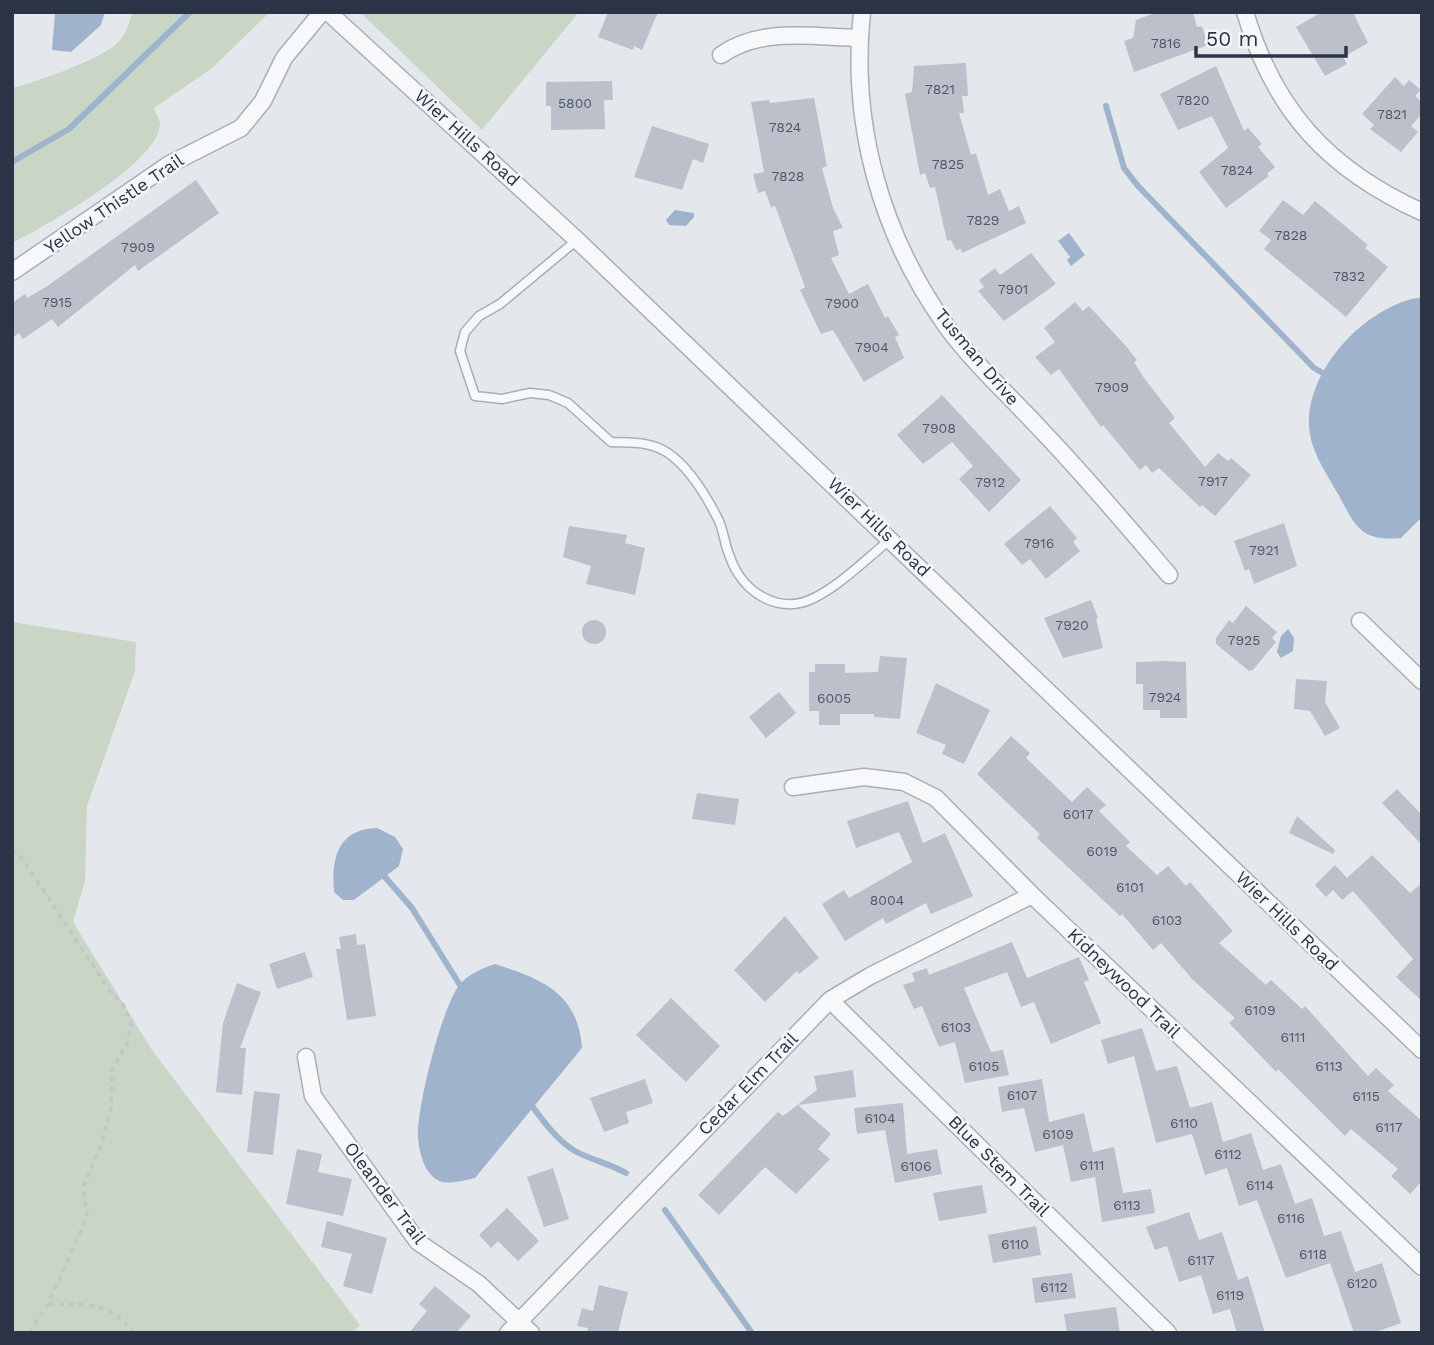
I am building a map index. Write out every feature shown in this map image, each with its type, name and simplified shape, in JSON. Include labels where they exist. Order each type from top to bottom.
[{"type":"street","name":"Yellow Thistle Trail","points":[[12,272],[168,165],[242,128],[263,101],[285,58],[321,12]]},
{"type":"street","name":"Wier Hills Road","points":[[328,12],[577,240],[1422,1050]]},
{"type":"street","name":"Tusman Drive","points":[[862,12],[859,94],[876,183],[911,270],[947,328],[1100,495],[1169,575]]},
{"type":"street","points":[[1245,12],[1265,70],[1316,144],[1360,180],[1422,212]]},
{"type":"street","points":[[721,55],[737,44],[769,36],[859,38]]},
{"type":"street","points":[[1360,621],[1422,681]]},
{"type":"street","name":"Kidneywood Trail","points":[[793,788],[864,776],[904,782],[936,798],[1032,895],[1422,1267]]},
{"type":"street","name":"Cedar Elm Trail","points":[[513,1327],[830,1000],[870,976],[1032,895]]},
{"type":"street","name":"Blue Stem Trail","points":[[830,1000],[1168,1333]]},
{"type":"street","name":"Oleander Trail","points":[[306,1057],[313,1096],[418,1242],[479,1284],[513,1327],[531,1333]]},
{"type":"lane","points":[[577,240],[500,304],[479,316],[465,332],[460,351],[475,396],[502,399],[530,393],[549,395],[568,403],[611,442],[636,442],[666,452],[682,464],[697,484],[719,522],[730,560],[746,586],[770,602],[793,605],[815,597],[891,539]]},
{"type":"path","points":[[12,849],[24,861],[109,990],[124,1006],[131,1024],[127,1044],[112,1069],[111,1109],[96,1162],[83,1186],[87,1214],[48,1304],[29,1333]]},
{"type":"path","points":[[48,1304],[107,1308],[117,1313],[135,1333]]},
{"type":"green space","points":[[132,12],[270,12],[211,69],[154,108],[160,123],[156,138],[142,156],[99,191],[12,243],[12,88],[65,70],[105,52],[124,35]]},
{"type":"green space","points":[[360,12],[579,12],[482,130]]},
{"type":"green space","points":[[12,622],[136,642],[135,671],[87,806],[85,881],[73,922],[152,1050],[360,1325],[352,1333],[12,1333]]},
{"type":"water","points":[[55,12],[105,12],[101,25],[71,52],[52,50]]},
{"type":"water","points":[[675,210],[694,213],[694,217],[686,226],[669,225],[666,220]]},
{"type":"water","points":[[1069,233],[1085,255],[1071,266],[1067,260],[1070,257],[1058,241]]},
{"type":"water","points":[[1422,297],[1422,517],[1401,538],[1387,539],[1360,529],[1349,515],[1312,444],[1309,425],[1311,403],[1329,362],[1344,343],[1381,312],[1401,302]]},
{"type":"water","points":[[1288,629],[1294,638],[1293,651],[1281,658],[1277,652],[1281,636]]},
{"type":"water","points":[[377,828],[395,837],[403,849],[399,866],[354,900],[343,900],[334,892],[333,880],[340,848],[353,834]]},
{"type":"water","points":[[495,964],[528,976],[555,991],[573,1014],[582,1048],[475,1178],[442,1182],[427,1170],[418,1137],[421,1104],[432,1056],[447,1010],[462,982]]},
{"type":"building","points":[[608,12],[658,12],[642,50],[634,46],[633,50],[598,37]]},
{"type":"building","points":[[1158,12],[1193,12],[1197,27],[1202,26],[1208,45],[1134,72],[1124,41],[1133,38],[1136,20]]},
{"type":"building","points":[[1322,12],[1353,12],[1368,43],[1343,57],[1347,64],[1325,76],[1296,27]]},
{"type":"building","points":[[966,63],[968,96],[962,96],[964,113],[959,113],[971,155],[976,153],[988,195],[1000,189],[1009,211],[1019,206],[1026,223],[962,253],[961,249],[956,250],[951,240],[947,241],[935,187],[930,188],[925,173],[920,175],[905,94],[912,92],[914,66]]},
{"type":"building","points":[[1216,66],[1244,131],[1248,128],[1262,144],[1258,147],[1275,167],[1267,174],[1269,176],[1226,208],[1199,172],[1228,148],[1212,116],[1178,130],[1160,94]]},
{"type":"building","points":[[1395,77],[1404,86],[1409,80],[1421,90],[1415,96],[1422,102],[1422,114],[1411,126],[1418,132],[1401,152],[1370,129],[1374,125],[1362,114]]},
{"type":"building","points":[[612,81],[613,100],[604,100],[605,129],[551,130],[551,106],[546,106],[546,82]]},
{"type":"building","points":[[814,98],[827,166],[822,168],[833,208],[843,228],[833,231],[839,255],[831,258],[849,294],[868,284],[885,318],[888,316],[899,335],[895,337],[904,358],[864,382],[833,330],[821,334],[800,290],[805,287],[775,206],[771,207],[765,191],[758,193],[753,174],[764,172],[751,102],[769,100],[770,103]]},
{"type":"building","points":[[652,126],[709,144],[703,163],[693,159],[682,190],[634,177]]},
{"type":"building","points":[[196,180],[219,213],[138,271],[135,265],[58,327],[52,319],[23,339],[19,333],[12,338],[12,303],[25,294],[27,298],[46,287]]},
{"type":"building","points":[[1283,200],[1303,215],[1315,201],[1368,245],[1365,248],[1388,267],[1346,317],[1264,249],[1271,240],[1259,231]]},
{"type":"building","points":[[1031,253],[1056,284],[1004,321],[978,291],[984,287],[979,280],[995,268],[1000,275]]},
{"type":"building","points":[[1075,302],[1083,311],[1089,306],[1137,360],[1134,362],[1144,378],[1175,418],[1169,423],[1205,467],[1218,453],[1228,461],[1231,458],[1251,475],[1215,516],[1202,505],[1200,507],[1159,468],[1152,473],[1146,465],[1140,470],[1103,425],[1101,427],[1059,369],[1051,375],[1035,357],[1055,342],[1044,328]]},
{"type":"building","points":[[942,395],[1021,480],[989,512],[959,479],[973,466],[952,442],[923,464],[897,435]]},
{"type":"building","points":[[1050,506],[1077,538],[1073,542],[1080,551],[1046,579],[1030,559],[1022,565],[1004,544]]},
{"type":"building","points":[[1284,523],[1297,566],[1254,584],[1249,569],[1245,571],[1234,541]]},
{"type":"building","points":[[569,526],[627,535],[625,543],[645,548],[635,595],[586,584],[591,566],[563,557]]},
{"type":"building","points":[[1091,600],[1098,618],[1096,619],[1103,648],[1063,658],[1044,618]]},
{"type":"building","points":[[1246,606],[1277,632],[1272,638],[1276,642],[1253,670],[1249,671],[1216,644],[1216,638],[1229,620],[1233,623]]},
{"type":"building","points":[[594,620],[602,624],[606,632],[602,640],[594,644],[586,640],[582,632],[586,624]]},
{"type":"building","points":[[880,656],[907,658],[900,719],[874,717],[874,714],[840,714],[840,725],[819,725],[819,711],[809,711],[809,672],[815,672],[815,664],[845,664],[845,673],[878,672]]},
{"type":"building","points":[[1136,662],[1186,662],[1187,718],[1160,718],[1160,710],[1143,710],[1143,684],[1136,684]]},
{"type":"building","points":[[1296,679],[1327,681],[1325,702],[1340,728],[1325,736],[1310,711],[1294,709]]},
{"type":"building","points":[[936,683],[990,710],[964,764],[942,754],[946,745],[916,733]]},
{"type":"building","points":[[779,692],[796,713],[766,738],[749,717]]},
{"type":"building","points":[[1011,736],[1030,753],[1026,758],[1072,802],[1087,787],[1106,805],[1099,811],[1130,842],[1126,846],[1157,875],[1168,866],[1186,886],[1190,882],[1233,931],[1219,943],[1266,985],[1271,980],[1302,1009],[1305,1006],[1368,1076],[1376,1068],[1394,1085],[1388,1091],[1422,1121],[1422,1181],[1410,1194],[1391,1176],[1398,1169],[1351,1129],[1345,1136],[1278,1069],[1276,1072],[1229,1023],[1235,1018],[1193,980],[1161,943],[1153,950],[1122,914],[1120,916],[1037,838],[1040,834],[977,774]]},
{"type":"building","points":[[1397,789],[1422,815],[1422,845],[1382,803]]},
{"type":"building","points":[[697,793],[739,799],[735,825],[692,819]]},
{"type":"building","points":[[908,801],[923,843],[945,833],[973,896],[931,914],[926,903],[886,924],[883,918],[845,941],[822,904],[844,890],[849,898],[912,862],[899,832],[856,848],[847,821]]},
{"type":"building","points":[[1297,816],[1335,850],[1333,854],[1289,833]]},
{"type":"building","points":[[1372,855],[1410,893],[1422,883],[1422,1001],[1396,977],[1413,959],[1353,891],[1342,900],[1333,890],[1326,897],[1315,885],[1335,865],[1347,878]]},
{"type":"building","points":[[785,916],[819,958],[799,974],[797,971],[765,1002],[734,970]]},
{"type":"building","points":[[356,934],[357,945],[365,944],[376,1016],[347,1020],[336,949],[341,949],[339,937]]},
{"type":"building","points":[[1012,942],[1027,978],[1079,957],[1089,980],[1084,982],[1101,1023],[1051,1044],[1034,1002],[1021,1007],[1007,972],[964,988],[991,1052],[1003,1050],[1009,1075],[965,1083],[955,1042],[939,1047],[922,1006],[914,1009],[903,985],[915,981],[912,973],[927,968],[929,975]]},
{"type":"building","points":[[305,952],[313,977],[277,989],[269,964]]},
{"type":"building","points":[[237,983],[261,992],[240,1048],[246,1048],[242,1095],[216,1092],[223,1023]]},
{"type":"building","points":[[671,998],[720,1046],[686,1082],[636,1035]]},
{"type":"building","points":[[1142,1028],[1156,1071],[1177,1066],[1190,1108],[1212,1102],[1223,1142],[1251,1133],[1263,1170],[1281,1164],[1295,1204],[1312,1198],[1324,1236],[1341,1231],[1355,1272],[1382,1263],[1401,1323],[1373,1333],[1354,1333],[1330,1263],[1286,1278],[1257,1200],[1239,1206],[1227,1168],[1205,1175],[1192,1134],[1156,1143],[1134,1056],[1108,1064],[1101,1040]]},
{"type":"building","points":[[853,1070],[856,1097],[798,1105],[831,1134],[818,1149],[830,1159],[796,1194],[765,1167],[719,1215],[698,1195],[778,1112],[783,1116],[817,1090],[814,1076]]},
{"type":"building","points":[[645,1079],[653,1103],[626,1112],[629,1123],[604,1132],[590,1098]]},
{"type":"building","points":[[1042,1079],[1049,1122],[1084,1113],[1093,1152],[1114,1147],[1123,1193],[1151,1189],[1155,1213],[1102,1222],[1095,1177],[1071,1182],[1063,1145],[1035,1152],[1024,1108],[1002,1112],[998,1087]]},
{"type":"building","points":[[254,1091],[280,1094],[273,1155],[247,1152]]},
{"type":"building","points":[[903,1103],[907,1154],[937,1149],[942,1174],[895,1183],[885,1130],[857,1134],[854,1108]]},
{"type":"building","points":[[297,1149],[322,1154],[318,1172],[352,1179],[343,1216],[286,1204]]},
{"type":"building","points":[[553,1168],[569,1219],[544,1227],[527,1177]]},
{"type":"building","points":[[982,1185],[987,1213],[939,1221],[933,1193]]},
{"type":"building","points":[[507,1208],[539,1241],[518,1261],[498,1241],[491,1248],[479,1235]]},
{"type":"building","points":[[1189,1212],[1199,1240],[1222,1232],[1238,1280],[1248,1276],[1265,1333],[1237,1333],[1230,1309],[1213,1314],[1201,1275],[1179,1282],[1167,1246],[1155,1250],[1146,1227]]},
{"type":"building","points":[[327,1221],[387,1238],[372,1294],[343,1286],[352,1254],[321,1247]]},
{"type":"building","points":[[1036,1226],[1041,1255],[993,1263],[988,1235]]},
{"type":"building","points":[[1072,1273],[1076,1298],[1035,1303],[1032,1278]]},
{"type":"building","points":[[599,1285],[628,1292],[618,1333],[587,1333],[588,1328],[577,1326],[582,1308],[593,1311]]},
{"type":"building","points":[[435,1286],[471,1316],[456,1333],[409,1333],[427,1311],[419,1304]]},
{"type":"building","points":[[1116,1307],[1120,1333],[1067,1333],[1064,1314]]},
{"type":"waterway","points":[[12,162],[69,129],[190,12]]},
{"type":"waterway","points":[[1106,106],[1124,168],[1138,186],[1314,368],[1330,377]]},
{"type":"waterway","points":[[385,877],[412,908],[463,990]]},
{"type":"waterway","points":[[529,1102],[550,1129],[568,1146],[626,1173]]},
{"type":"waterway","points":[[665,1210],[752,1333]]}]
